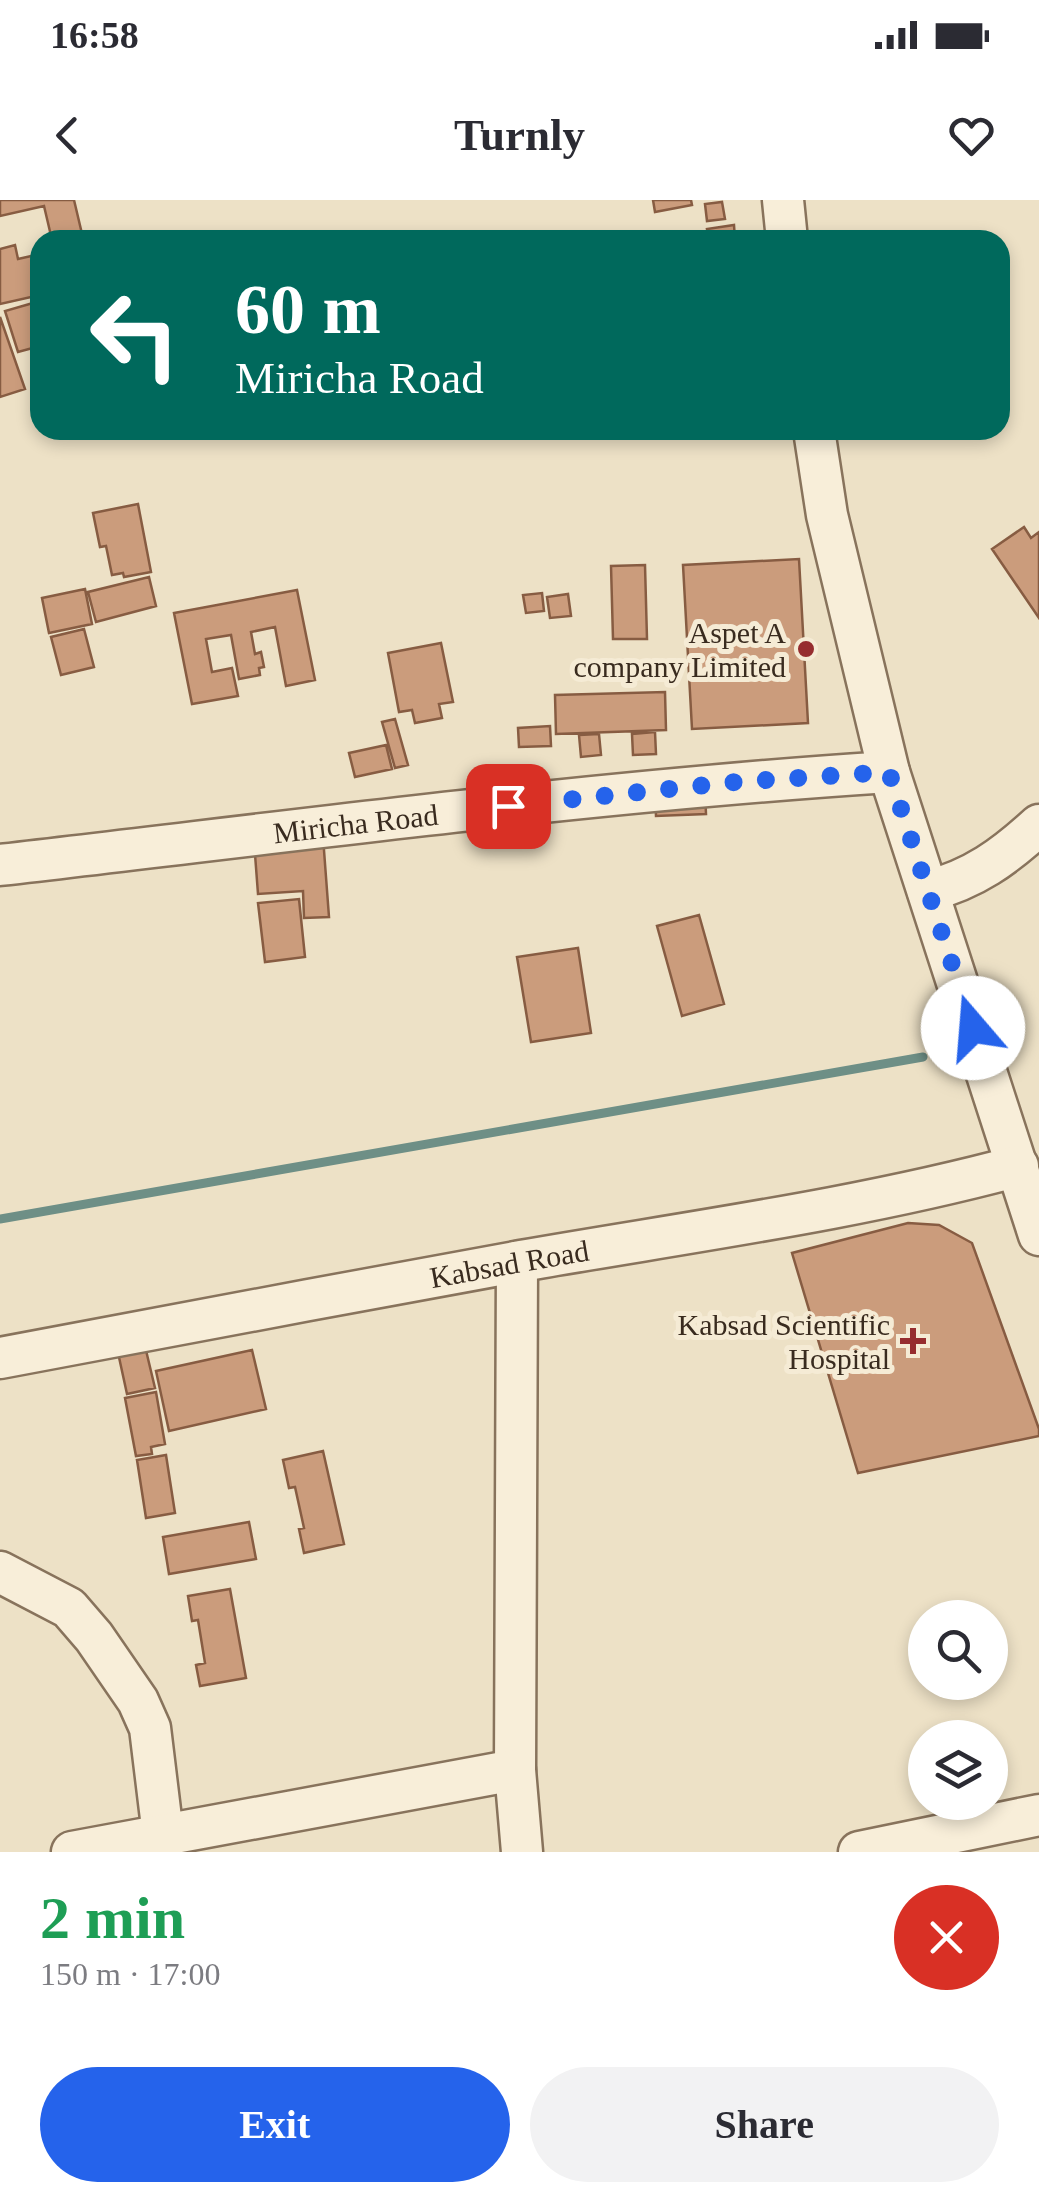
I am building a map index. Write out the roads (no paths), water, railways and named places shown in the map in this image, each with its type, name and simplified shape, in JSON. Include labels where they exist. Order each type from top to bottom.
[{"type":"street","points":[[783,200],[787,230]]},
{"type":"street","points":[[815,440],[826,516],[889,772],[1039,1235]]},
{"type":"street","name":"Miricha Road","points":[[0,866],[323,826],[735,782],[889,772]]},
{"type":"street","points":[[928,891],[962,882],[1015,847],[1039,825]]},
{"type":"street","name":"Kabsad Road","points":[[0,1358],[925,1191],[1018,1166]]},
{"type":"street","points":[[517,1262],[515,1770],[522,1852]]},
{"type":"street","points":[[0,1572],[69,1608],[138,1701],[150,1728],[163,1835]]},
{"type":"street","points":[[72,1852],[515,1770]]},
{"type":"street","points":[[858,1852],[1039,1816]]},
{"type":"waterway","points":[[0,1219],[923,1057]]},
{"type":"place","name":"Aspet A company Limited","points":[[806,649]]},
{"type":"place","name":"Kabsad Scientific Hospital","points":[[913,1341]]}]
